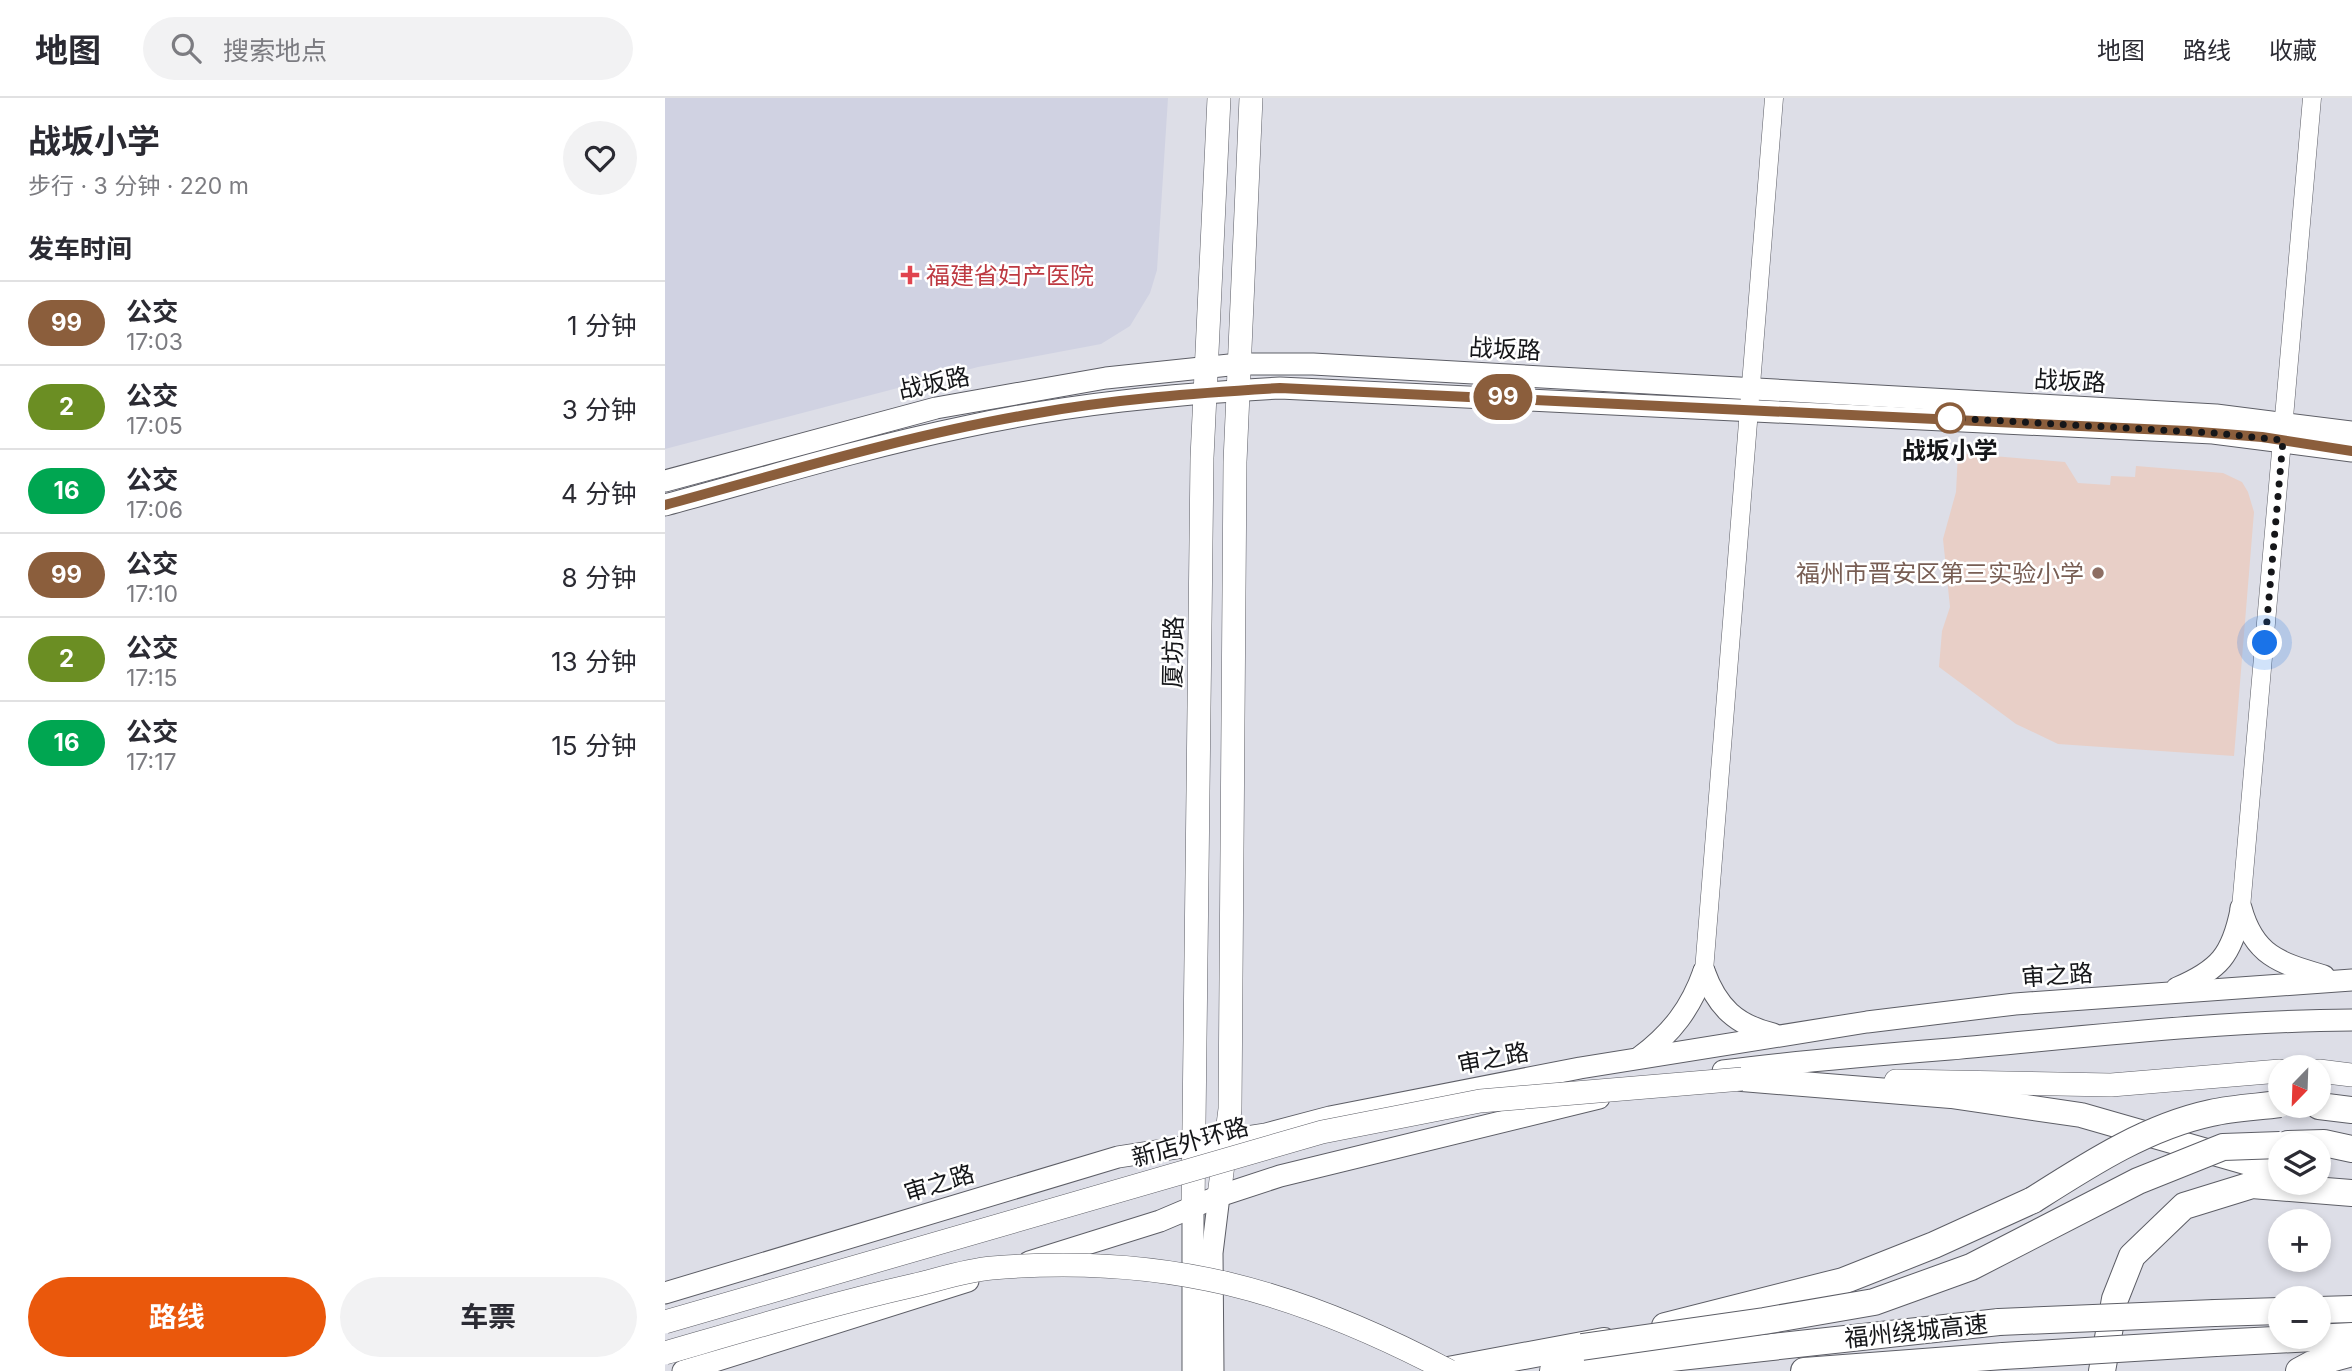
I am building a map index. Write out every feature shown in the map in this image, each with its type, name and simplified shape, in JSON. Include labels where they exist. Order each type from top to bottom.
[{"type":"highway","points":[[1742,1079],[1951,1096],[2081,1115],[2268,1169]]},
{"type":"highway","points":[[1582,1346],[1843,1281],[1934,1245],[2033,1200],[2093,1162],[2149,1134],[2210,1113],[2268,1106]]},
{"type":"highway","points":[[2331,1107],[2352,1110]]},
{"type":"highway","points":[[2331,1144],[2352,1149]]},
{"type":"highway","points":[[1443,1371],[1582,1346],[1764,1321],[1874,1302],[1971,1267],[2138,1181],[2223,1147],[2268,1145]]},
{"type":"highway","points":[[2102,1371],[2115,1299],[2132,1256],[2184,1206],[2252,1185],[2349,1192]]},
{"type":"highway","points":[[2331,1187],[2349,1192]]},
{"type":"highway","points":[[2331,1310],[2352,1309]]},
{"type":"highway","name":"福州绕城高速","points":[[1553,1371],[1999,1322],[2268,1311]]},
{"type":"highway","name":"福州绕城高速","points":[[1804,1371],[2003,1356],[2352,1336]]},
{"type":"highway","points":[[2299,1371],[2312,1364],[2352,1353]]},
{"type":"main road","name":"厦坊路","points":[[1193,1207],[1204,393],[1219,98]]},
{"type":"main road","points":[[1213,1371],[1212,1253],[1230,1109],[1238,390],[1251,98]]},
{"type":"main road","name":"战坂路","points":[[665,481],[936,408],[1106,378],[1239,364],[1313,363],[1749,399]]},
{"type":"main road","name":"战坂路","points":[[665,505],[966,426],[1051,411],[1238,390],[1311,388],[1749,399],[2215,415],[2283,430],[2352,451]]},
{"type":"main road","name":"战坂路","points":[[2283,430],[2352,432]]},
{"type":"main road","points":[[2241,908],[2253,940],[2263,950],[2297,967],[2346,980]]},
{"type":"main road","points":[[2167,993],[2196,980],[2220,963],[2233,942],[2241,908]]},
{"type":"main road","points":[[1705,971],[1716,997],[1735,1020],[1755,1030],[1780,1035]]},
{"type":"main road","points":[[1638,1058],[1669,1034],[1684,1015],[1705,971]]},
{"type":"main road","name":"审之路","points":[[665,1293],[1118,1157],[1225,1142],[1330,1117],[1638,1058],[1780,1035],[2015,1004],[2346,980]]},
{"type":"main road","points":[[683,1371],[1160,1221],[1219,1196],[1280,1176],[1696,1076],[1841,1056],[1951,1049],[2057,1036],[2352,1020]]},
{"type":"main road","name":"新店外环路","points":[[665,1322],[1322,1132],[1480,1101],[1742,1079],[2111,1085],[2200,1080],[2244,1072],[2268,1071]]},
{"type":"main road","points":[[2331,1072],[2352,1074]]},
{"type":"main road","points":[[1193,1207],[1193,1371]]},
{"type":"main road","points":[[665,1353],[867,1296],[990,1268],[1109,1265],[1213,1278],[1298,1303],[1380,1335],[1449,1371]]},
{"type":"street","points":[[1705,971],[1774,98]]},
{"type":"street","points":[[2241,908],[2312,98]]},
{"type":"shaded area","name":"福建省妇产医院","points":[[665,98],[1168,98],[1157,270],[1150,293],[1130,326],[1101,344],[978,367],[665,449]]},
{"type":"shaded area","name":"福州市晋安区第三实验小学","points":[[1958,453],[2065,462],[2078,483],[2110,485],[2111,476],[2135,477],[2136,466],[2223,473],[2242,482],[2254,512],[2234,756],[2058,744],[2016,724],[1939,667],[1942,631],[1950,607],[1943,539],[1956,492]]},
{"type":"bus line","name":"99","points":[[665,505],[966,426],[1170,395],[1280,388],[2187,431],[2312,443],[2352,451]]},
{"type":"place","name":"福建省妇产医院","points":[[910,275]]},
{"type":"place","name":"战坂小学","points":[[1950,418]]},
{"type":"place","name":"福州市晋安区第三实验小学","points":[[2098,573]]},
{"type":"route","points":[[1950,418],[2213,433],[2283,440],[2265,643]]}]
